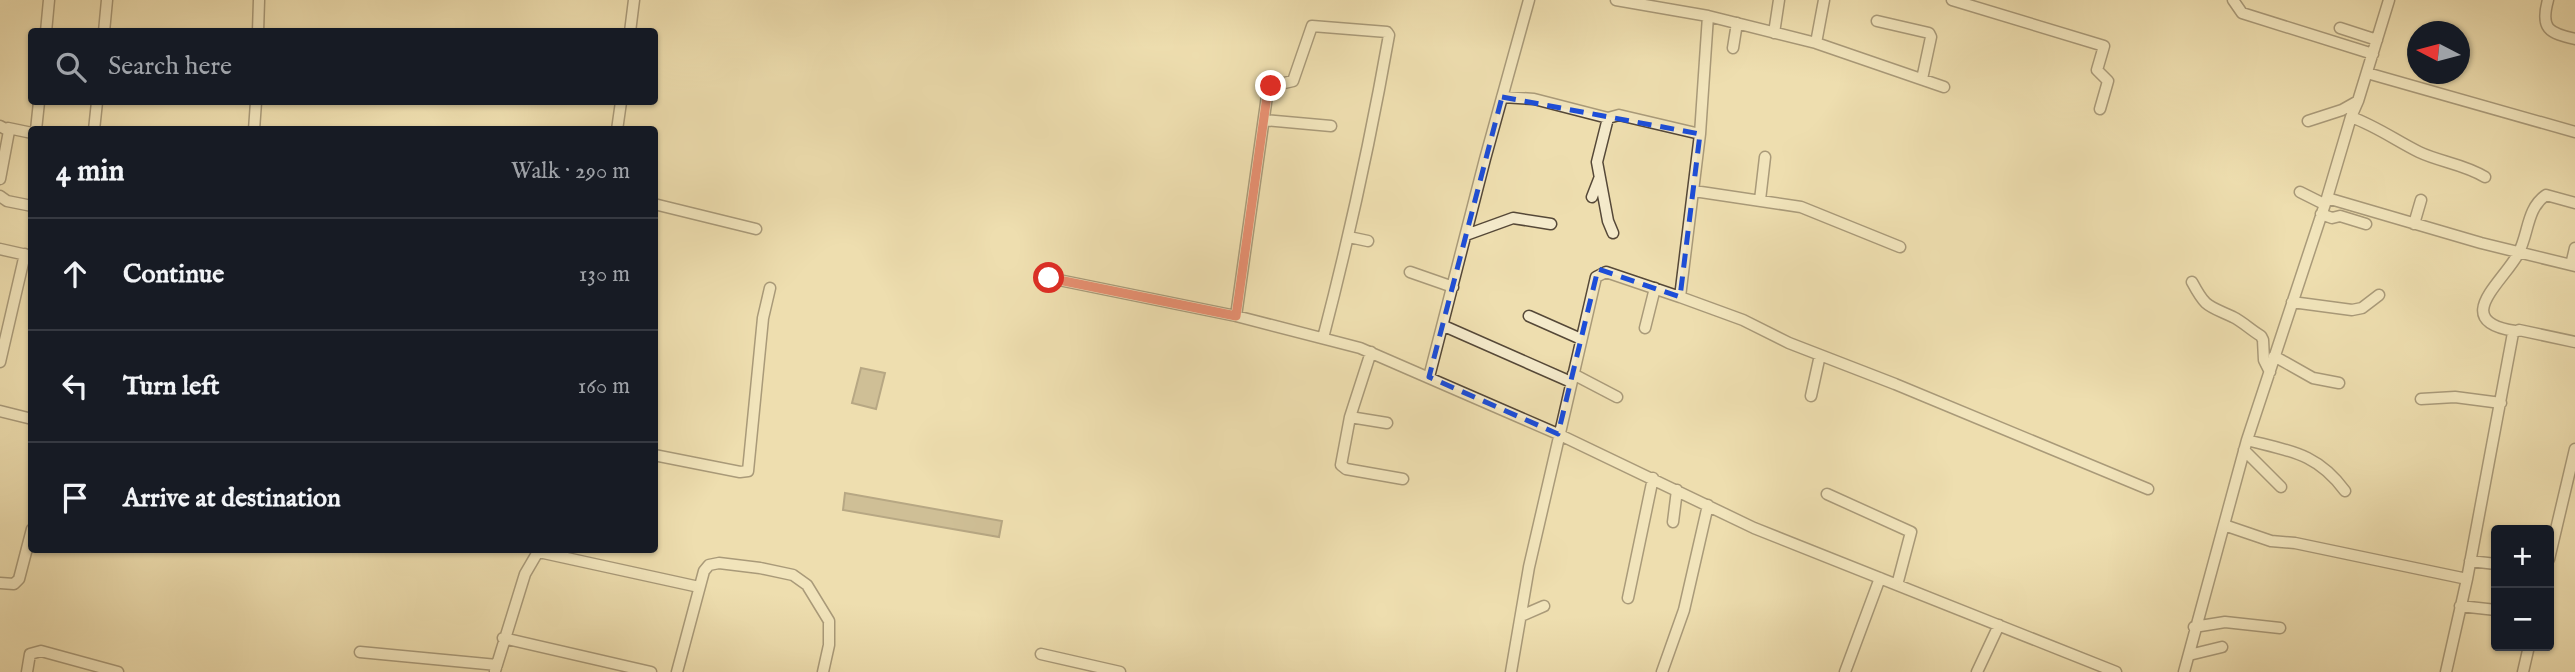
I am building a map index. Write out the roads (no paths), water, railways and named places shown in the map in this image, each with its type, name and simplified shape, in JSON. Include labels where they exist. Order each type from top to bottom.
[{"type":"street","points":[[46,28],[48,0]]},
{"type":"street","points":[[104,28],[107,0]]},
{"type":"street","points":[[258,28],[259,0]]},
{"type":"street","points":[[630,28],[634,0]]},
{"type":"street","points":[[1429,377],[1529,0]]},
{"type":"street","points":[[1616,0],[1708,16],[1816,43],[1944,87]]},
{"type":"street","points":[[1774,33],[1779,0]]},
{"type":"street","points":[[1816,43],[1824,0]]},
{"type":"street","points":[[2233,0],[2242,13],[2373,54]]},
{"type":"street","points":[[2547,0],[2544,17],[2549,29],[2554,34],[2575,39]]},
{"type":"street","points":[[1959,1],[2104,46],[2097,70],[2108,81],[2100,109]]},
{"type":"street","points":[[2184,672],[2194,627],[2246,445],[2373,54],[2386,1]]},
{"type":"street","points":[[1680,297],[1700,134],[1708,16]]},
{"type":"street","points":[[1877,21],[1928,33],[1931,37],[1922,79]]},
{"type":"street","points":[[1733,48],[1737,23]]},
{"type":"street","points":[[1236,316],[1268,89],[1292,82],[1311,26],[1388,33],[1375,113],[1349,237],[1323,338]]},
{"type":"street","points":[[2340,28],[2377,40]]},
{"type":"street","points":[[2367,73],[2575,132]]},
{"type":"street","points":[[1502,97],[1534,99],[1608,118],[1619,115],[1700,134]]},
{"type":"street","points":[[2308,121],[2342,110],[2358,101]]},
{"type":"street","points":[[36,126],[39,105]]},
{"type":"street","points":[[94,126],[97,105]]},
{"type":"street","points":[[254,126],[256,105]]},
{"type":"street","points":[[618,126],[621,105]]},
{"type":"street","points":[[2351,117],[2379,128],[2419,152],[2475,170],[2485,177]]},
{"type":"street","points":[[1608,118],[1597,162],[1613,233]]},
{"type":"street","points":[[1264,120],[1331,126]]},
{"type":"street","points":[[4,127],[28,132]]},
{"type":"street","points":[[0,179],[9,138],[4,127]]},
{"type":"street","points":[[1760,200],[1765,157]]},
{"type":"street","points":[[1592,197],[1599,179]]},
{"type":"street","points":[[1694,191],[1801,207],[1900,247]]},
{"type":"street","points":[[2300,192],[2324,206],[2414,224],[2573,265],[2575,248]]},
{"type":"street","points":[[2575,203],[2546,195],[2540,199],[2531,214],[2519,253],[2493,287],[2484,310],[2486,321],[2495,328],[2519,330],[2575,342]]},
{"type":"street","points":[[0,196],[7,201],[28,205]]},
{"type":"street","points":[[2414,224],[2421,200]]},
{"type":"street","points":[[658,205],[756,229]]},
{"type":"street","points":[[2324,206],[2332,218],[2340,216],[2366,224]]},
{"type":"street","points":[[1466,235],[1513,218],[1550,224]]},
{"type":"street","points":[[1349,237],[1368,241]]},
{"type":"street","points":[[0,249],[28,255],[0,362]]},
{"type":"street","points":[[1410,272],[1453,287]]},
{"type":"street","points":[[1511,672],[1529,567],[1558,433],[1597,277],[1601,273],[1606,272],[1655,288],[1743,320],[1789,343],[2148,489]]},
{"type":"street","points":[[1049,278],[1236,316],[1371,352],[1558,433],[1754,528],[2116,672]]},
{"type":"street","points":[[2192,282],[2202,300],[2211,309],[2233,317],[2261,336],[2264,360],[2270,372]]},
{"type":"street","points":[[658,456],[740,472],[748,471],[763,318],[770,288]]},
{"type":"street","points":[[1645,328],[1655,288]]},
{"type":"street","points":[[2292,302],[2352,310],[2362,308],[2379,295]]},
{"type":"street","points":[[1529,316],[1581,339]]},
{"type":"street","points":[[1444,326],[1616,397]]},
{"type":"street","points":[[2446,672],[2467,579],[2515,331]]},
{"type":"street","points":[[1371,352],[1350,417],[1341,465],[1346,469],[1403,479]]},
{"type":"street","points":[[1811,396],[1820,355]]},
{"type":"street","points":[[2274,356],[2313,378],[2339,383]]},
{"type":"street","points":[[2421,399],[2455,397],[2501,403]]},
{"type":"street","points":[[0,411],[28,418]]},
{"type":"street","points":[[1350,417],[1387,423]]},
{"type":"street","points":[[2246,445],[2281,487]]},
{"type":"street","points":[[2246,445],[2292,451],[2333,475],[2344,491]]},
{"type":"street","points":[[2554,538],[2575,449]]},
{"type":"street","points":[[1628,598],[1653,478]]},
{"type":"street","points":[[1673,522],[1678,489]]},
{"type":"street","points":[[1827,494],[1911,532],[1897,585]]},
{"type":"street","points":[[1662,672],[1684,610],[1708,505]]},
{"type":"street","points":[[2224,525],[2271,541],[2295,543],[2467,579]]},
{"type":"street","points":[[0,583],[15,584],[19,579],[28,544]]},
{"type":"street","points":[[360,652],[496,668],[503,638],[525,574],[538,553]]},
{"type":"street","points":[[548,553],[699,587]]},
{"type":"street","points":[[2470,561],[2491,563]]},
{"type":"street","points":[[677,672],[699,587],[706,567],[713,564],[760,568],[802,580],[829,621],[829,645],[823,672]]},
{"type":"street","points":[[1845,672],[1880,578]]},
{"type":"street","points":[[1521,616],[1544,606]]},
{"type":"street","points":[[2460,606],[2491,609]]},
{"type":"street","points":[[2194,627],[2225,622],[2280,628]]},
{"type":"street","points":[[1977,672],[1999,625]]},
{"type":"street","points":[[503,638],[651,672]]},
{"type":"street","points":[[2189,655],[2222,647]]},
{"type":"street","points":[[27,672],[30,654],[41,651],[118,672]]},
{"type":"street","points":[[2523,672],[2528,651]]},
{"type":"street","points":[[1041,654],[1089,669],[1120,672]]}]
